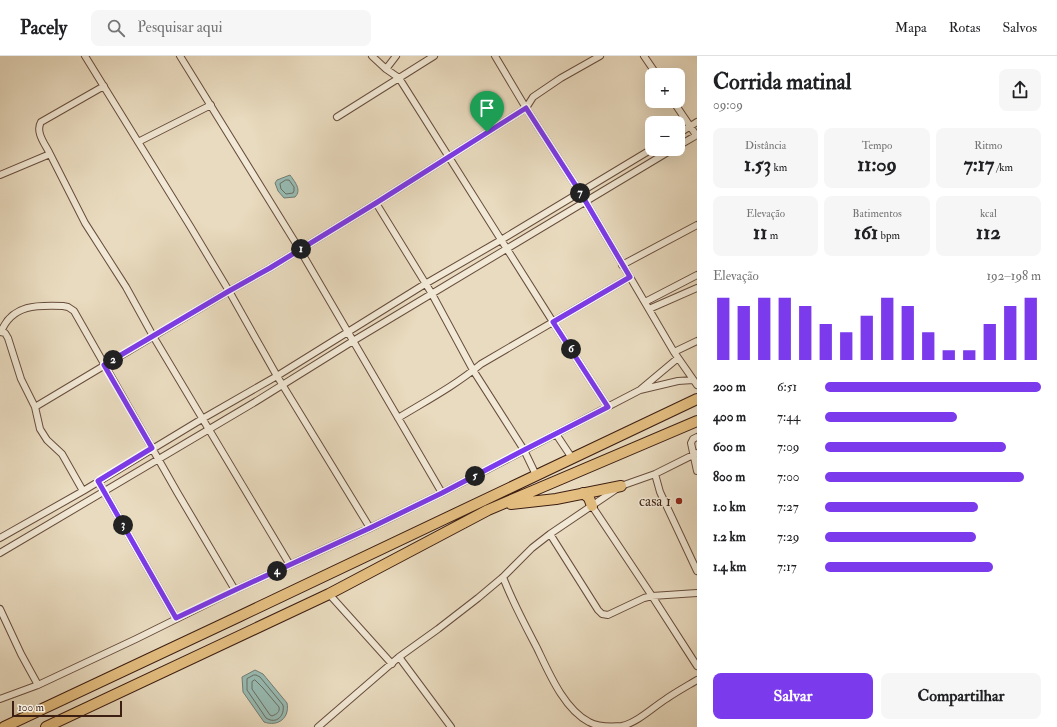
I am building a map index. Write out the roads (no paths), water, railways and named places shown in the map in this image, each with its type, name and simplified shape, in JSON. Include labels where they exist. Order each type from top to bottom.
[{"type":"highway","points":[[4,727],[697,399]]},
{"type":"highway","points":[[46,727],[329,594],[488,510],[697,421]]},
{"type":"highway","points":[[501,505],[556,499],[621,486]]},
{"type":"highway","points":[[583,493],[589,498],[592,506]]},
{"type":"street","points":[[85,56],[229,291],[282,385],[370,528]]},
{"type":"street","points":[[181,56],[300,250],[442,493]]},
{"type":"street","points":[[372,56],[386,69],[399,78],[506,249],[608,407]]},
{"type":"street","points":[[386,69],[396,56]]},
{"type":"street","points":[[337,117],[434,56]]},
{"type":"street","points":[[495,56],[526,108],[580,192],[674,352],[695,382]]},
{"type":"street","points":[[35,407],[270,268],[376,203],[526,108],[530,101],[538,93],[600,56]]},
{"type":"street","points":[[644,56],[652,68]]},
{"type":"street","points":[[104,86],[41,122],[39,130],[85,223],[139,308],[153,336],[290,565]]},
{"type":"street","points":[[138,142],[211,105]]},
{"type":"street","points":[[678,108],[696,135],[685,142]]},
{"type":"street","points":[[685,130],[697,122]]},
{"type":"street","points":[[0,538],[83,491],[152,448],[277,376],[426,284],[645,153]]},
{"type":"street","points":[[0,175],[50,154]]},
{"type":"street","points":[[0,553],[209,429],[662,156]]},
{"type":"street","points":[[636,159],[642,168]]},
{"type":"street","points":[[376,203],[432,294],[473,370],[524,450],[536,475]]},
{"type":"street","points":[[622,264],[697,225]]},
{"type":"street","points":[[645,302],[697,275]]},
{"type":"street","points":[[398,418],[444,390],[481,364],[630,277]]},
{"type":"street","points":[[649,309],[697,288]]},
{"type":"street","points":[[83,491],[62,454],[47,440],[40,429],[35,407],[21,379],[8,338],[5,333],[0,332],[10,317],[19,311],[39,305],[68,307],[74,311],[158,459],[235,590]]},
{"type":"street","points":[[674,352],[697,341]]},
{"type":"street","points":[[0,699],[38,684],[136,639],[176,618],[442,493],[640,390],[678,358]]},
{"type":"street","points":[[640,390],[678,381],[695,382]]},
{"type":"street","points":[[556,434],[572,458]]},
{"type":"street","points":[[697,437],[693,439],[691,443],[695,454],[697,471]]},
{"type":"street","points":[[318,727],[399,657],[478,598],[503,577],[532,548],[550,534],[621,486],[655,474],[695,454]]},
{"type":"street","points":[[655,474],[660,492],[697,571]]},
{"type":"street","points":[[98,481],[176,618]]},
{"type":"street","points":[[592,506],[697,666]]},
{"type":"street","points":[[28,522],[34,532]]},
{"type":"street","points":[[550,534],[602,614],[608,616],[644,598],[652,596],[697,593]]},
{"type":"street","points":[[503,577],[509,594],[522,621],[557,687],[578,714],[589,722],[612,727],[631,723],[697,680]]},
{"type":"street","points":[[329,594],[392,664]]},
{"type":"street","points":[[0,609],[21,654],[38,684]]},
{"type":"street","points":[[399,657],[450,727]]},
{"type":"water","points":[[290,175],[297,186],[298,192],[295,197],[284,198],[278,191],[275,183],[277,180]]},
{"type":"water","points":[[255,670],[263,674],[287,703],[287,713],[282,720],[278,722],[264,722],[243,692],[242,677]]},
{"type":"place","name":"casa 1","points":[[679,501]]}]
